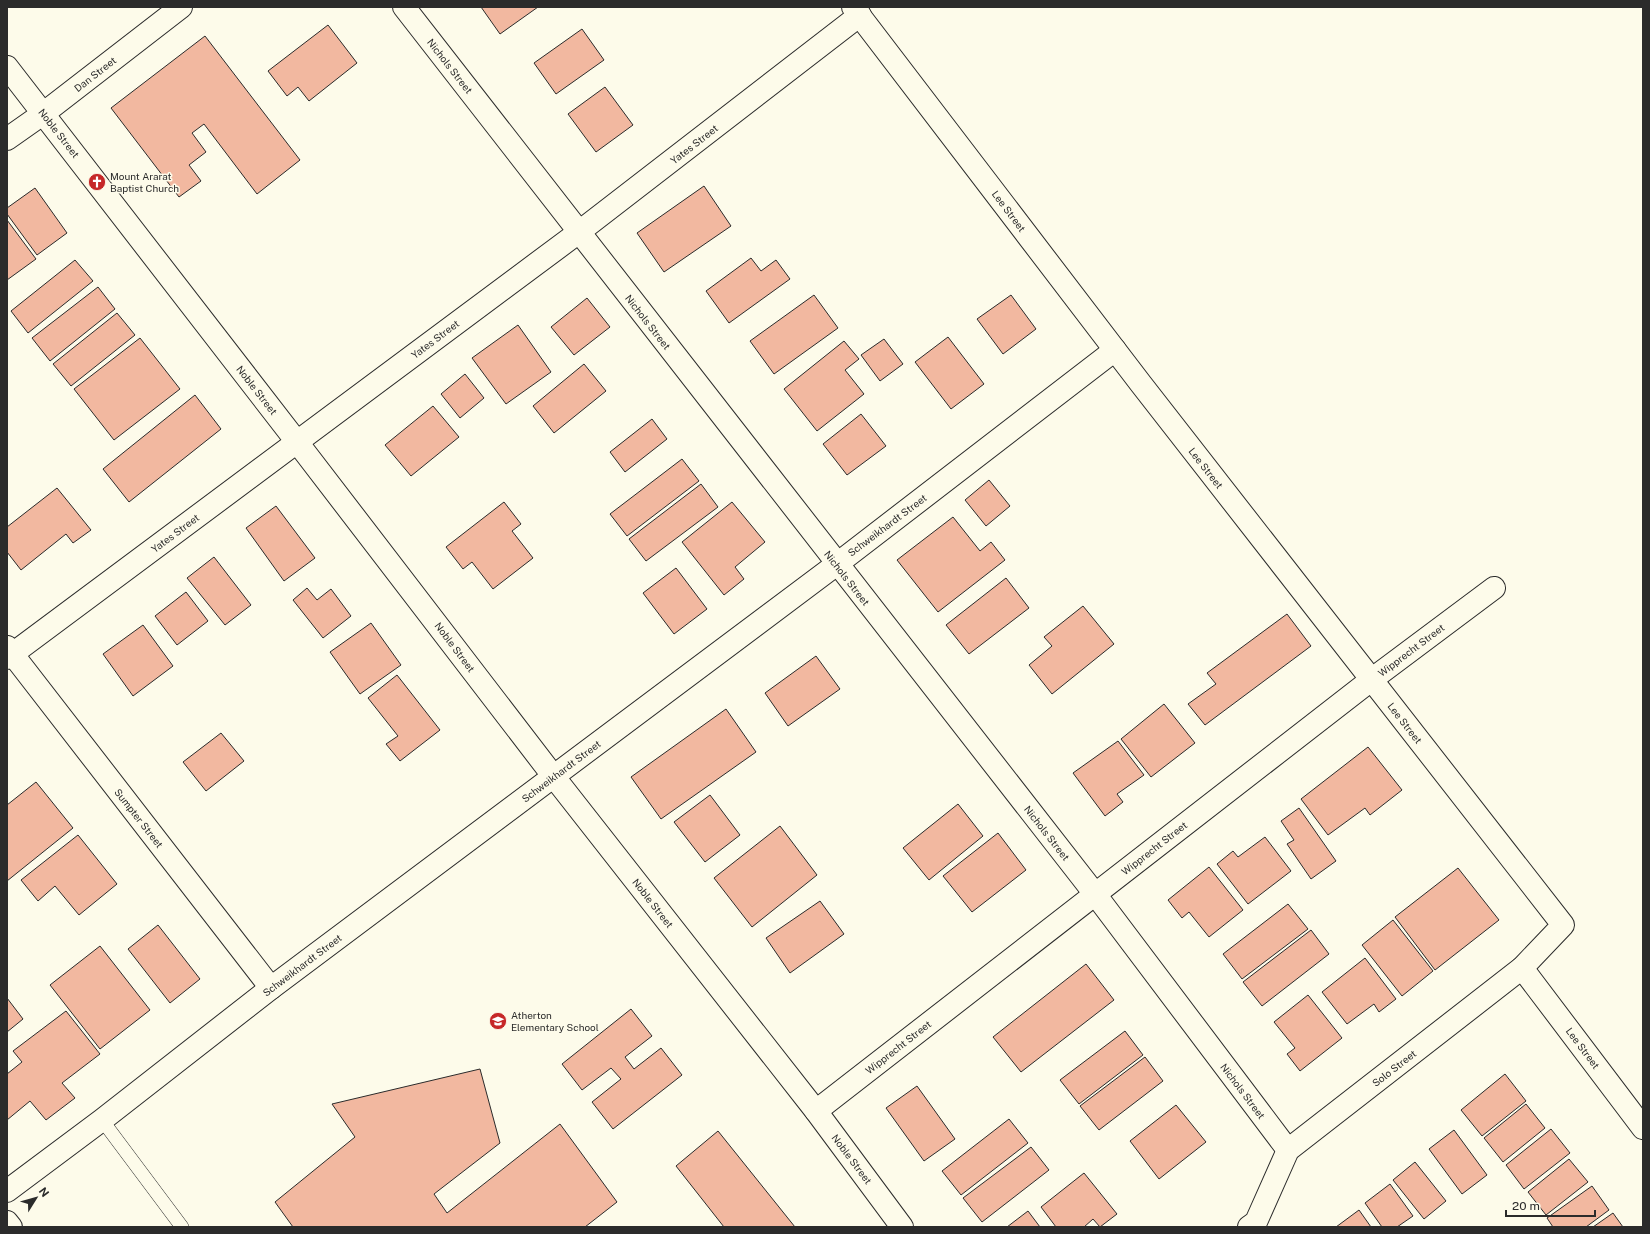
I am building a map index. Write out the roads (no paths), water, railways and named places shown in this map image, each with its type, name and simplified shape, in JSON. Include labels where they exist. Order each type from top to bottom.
[{"type":"street","name":"Dan Street","points":[[7,139],[44,113],[181,7]]},
{"type":"street","name":"Nichols Street","points":[[404,7],[1095,894],[1288,1150]]},
{"type":"street","name":"Yates Street","points":[[9,653],[297,442],[579,232],[857,11]]},
{"type":"street","name":"Lee Street","points":[[857,11],[1115,350],[1563,925]]},
{"type":"street","name":"Noble Street","points":[[7,67],[44,113],[554,777],[816,1111],[902,1227]]},
{"type":"street","name":"Schweikhardt Street","points":[[7,1191],[102,1120],[271,988],[837,564],[1115,350]]},
{"type":"street","name":"Wipprecht Street","points":[[816,1111],[1371,680],[1494,588]]},
{"type":"street","name":"Sumpter Street","points":[[9,653],[271,988]]},
{"type":"street","name":"Solo Street","points":[[1255,1225],[1288,1150],[1522,968],[1563,925]]},
{"type":"street","name":"Lee Street","points":[[1522,968],[1643,1128]]},
{"type":"street","points":[[7,1222],[11,1227]]},
{"type":"lane","points":[[102,1120],[182,1227]]},
{"type":"place","name":"Mount Ararat Baptist Church","points":[[97,182]]},
{"type":"place","name":"Atherton Elementary School","points":[[498,1021]]}]
